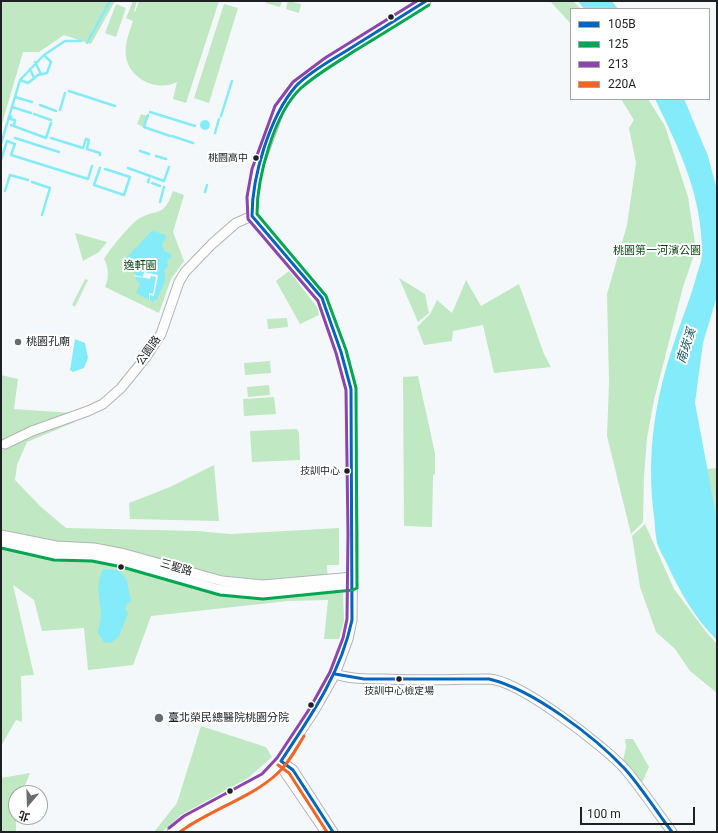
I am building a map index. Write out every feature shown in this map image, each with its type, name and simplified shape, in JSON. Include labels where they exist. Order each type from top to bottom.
[{"type":"street","points":[[172,832],[186,820],[265,778],[282,761],[314,711],[335,674],[348,639],[352,620],[351,389],[341,352],[322,298],[252,216],[252,198],[257,170],[280,108],[293,90],[328,62],[426,1]]},
{"type":"street","name":"公園路","points":[[6,444],[32,431],[88,411],[103,404],[121,388],[146,357],[161,334],[179,282],[185,272],[212,244],[240,221],[252,216]]},
{"type":"street","name":"三聖路","points":[[1,534],[56,546],[94,548],[125,554],[222,581],[263,585],[353,581]]},
{"type":"street","name":"三聖路","points":[[1,543],[55,555],[93,556],[220,590],[263,594],[353,581]]},
{"type":"street","points":[[335,674],[346,678],[393,680],[491,679],[508,683],[529,694],[607,752],[625,769],[672,832]]},
{"type":"street","points":[[282,761],[284,771],[326,832]]},
{"type":"street","points":[[282,761],[293,769],[333,832]]},
{"type":"green space","points":[[1,1],[115,1],[91,44],[64,35],[39,52],[23,52],[1,127]]},
{"type":"green space","points":[[133,1],[137,1],[135,12],[139,1],[219,1],[186,103],[173,99],[177,82],[170,85],[154,85],[139,78],[129,65],[126,57],[126,48],[127,39],[133,21],[126,18]]},
{"type":"green space","points":[[266,1],[282,1],[280,7],[266,3]]},
{"type":"green space","points":[[288,1],[301,4],[299,13],[286,9]]},
{"type":"green space","points":[[550,1],[573,1],[580,8],[570,8],[570,23]]},
{"type":"green space","points":[[116,4],[126,8],[116,37],[105,33]]},
{"type":"green space","points":[[224,4],[238,8],[209,103],[194,98]]},
{"type":"green space","name":"桃園第一河濱公園","points":[[622,100],[649,100],[665,126],[688,197],[696,249],[683,287],[654,400],[647,438],[643,522],[631,534],[607,436],[609,383],[607,294],[627,225],[636,163],[629,128],[634,120]]},
{"type":"green space","points":[[141,114],[147,116],[144,127],[137,124]]},
{"type":"green space","name":"逸軒園","points":[[173,191],[184,195],[173,232],[184,261],[171,279],[159,313],[105,287],[108,273],[104,259],[119,238],[137,220],[149,214],[158,212],[166,206]]},
{"type":"green space","points":[[75,233],[107,242],[99,252],[83,261]]},
{"type":"green space","points":[[289,271],[317,307],[319,315],[300,324],[276,281]]},
{"type":"green space","points":[[399,278],[425,294],[429,313],[418,322]]},
{"type":"green space","points":[[85,279],[88,280],[75,307],[72,305]]},
{"type":"green space","points":[[466,280],[481,306],[519,284],[544,354],[551,367],[494,373],[483,325],[453,331],[452,341],[424,345],[417,327],[430,314],[437,300],[452,313]]},
{"type":"green space","points":[[287,318],[288,327],[268,329],[267,319]]},
{"type":"green space","points":[[270,361],[271,373],[245,375],[244,363]]},
{"type":"green space","points":[[1,375],[18,379],[14,409],[72,413],[75,422],[27,442],[17,465],[15,480],[41,507],[66,528],[197,531],[230,534],[339,528],[339,565],[327,565],[328,589],[343,590],[344,621],[339,639],[324,639],[328,600],[288,601],[151,616],[133,665],[88,670],[84,628],[42,631],[34,600],[13,585],[34,675],[21,676],[22,722],[16,720],[1,746]]},
{"type":"green space","points":[[418,376],[435,453],[432,527],[404,526],[403,377]]},
{"type":"green space","points":[[269,385],[270,395],[248,397],[247,387]]},
{"type":"green space","points":[[274,397],[276,414],[244,416],[243,399]]},
{"type":"green space","points":[[297,429],[299,433],[300,460],[252,462],[250,431]]},
{"type":"green space","points":[[214,465],[219,521],[130,519],[129,503],[170,487]]},
{"type":"green space","points":[[717,468],[717,520],[707,469]]},
{"type":"green space","points":[[645,524],[674,589],[717,644],[717,693],[690,671],[675,649],[656,632],[640,587],[632,536]]},
{"type":"green space","points":[[201,726],[266,747],[272,757],[248,778],[181,815],[162,832],[154,832],[177,803]]},
{"type":"green space","points":[[625,739],[633,739],[649,767],[642,783],[623,761],[626,747]]},
{"type":"green space","points":[[30,773],[25,785],[8,785],[8,825],[16,825],[16,832],[1,832],[1,778]]},
{"type":"water","points":[[578,1],[612,1],[617,8],[583,8]]},
{"type":"water","name":"南崁溪","points":[[655,100],[684,100],[708,156],[717,190],[717,296],[703,343],[695,403],[717,520],[717,640],[702,623],[682,593],[659,548],[656,536],[652,493],[652,449],[657,405],[668,361],[702,259],[701,233],[694,193],[673,137]]},
{"type":"water","points":[[203,120],[207,120],[209,121],[209,129],[203,130],[200,127],[200,123]]},
{"type":"water","points":[[152,231],[164,234],[166,237],[162,244],[164,251],[171,254],[171,258],[167,260],[168,265],[164,271],[165,279],[163,286],[157,300],[154,300],[153,302],[136,293],[140,284],[136,280],[135,273],[130,270],[127,257]]},
{"type":"water","points":[[75,339],[85,343],[88,358],[84,368],[73,372],[70,370]]},
{"type":"water","points":[[102,570],[118,570],[126,578],[131,601],[127,604],[125,609],[128,613],[119,636],[111,643],[104,642],[98,633],[101,616],[98,586]]},
{"type":"pier","points":[[144,272],[158,275],[154,296],[150,295],[149,302],[149,293],[153,294],[156,277],[151,276],[150,279],[134,276],[143,277]]},
{"type":"waterway","points":[[87,43],[110,1]]},
{"type":"waterway","points":[[1,144],[20,80],[44,55],[65,41],[81,41]]},
{"type":"waterway","points":[[20,80],[28,83],[38,75],[47,73],[51,62],[44,55]]},
{"type":"waterway","points":[[35,62],[41,74]]},
{"type":"waterway","points":[[30,69],[34,78]]},
{"type":"waterway","points":[[221,116],[232,81]]},
{"type":"waterway","points":[[69,91],[115,106]]},
{"type":"waterway","points":[[60,110],[65,93]]},
{"type":"waterway","points":[[15,97],[32,102]]},
{"type":"waterway","points":[[40,105],[56,111]]},
{"type":"waterway","points":[[12,107],[31,113]]},
{"type":"waterway","points":[[150,112],[195,126]]},
{"type":"waterway","points":[[34,114],[51,120]]},
{"type":"waterway","points":[[148,115],[144,127],[170,136]]},
{"type":"waterway","points":[[11,116],[10,119],[15,120],[14,126]]},
{"type":"waterway","points":[[215,133],[219,119]]},
{"type":"waterway","points":[[11,125],[46,138],[51,123]]},
{"type":"waterway","points":[[172,136],[193,143]]},
{"type":"waterway","points":[[15,138],[59,152]]},
{"type":"waterway","points":[[51,138],[83,148],[86,139],[89,140],[87,149],[100,153],[100,155]]},
{"type":"waterway","points":[[1,160],[7,141],[15,144],[11,155],[88,179],[92,166]]},
{"type":"waterway","points":[[140,151],[149,154]]},
{"type":"waterway","points":[[156,156],[166,159]]},
{"type":"waterway","points":[[128,168],[164,181],[169,167]]},
{"type":"waterway","points":[[100,168],[94,185],[124,195],[130,177],[105,169]]},
{"type":"waterway","points":[[5,191],[10,175],[28,180]]},
{"type":"waterway","points":[[32,182],[50,188],[42,215]]},
{"type":"waterway","points":[[152,183],[160,186]]},
{"type":"waterway","points":[[205,192],[207,185]]},
{"type":"waterway","points":[[160,202],[164,187]]},
{"type":"transit line","name":"213","points":[[169,828],[184,816],[262,774],[277,758],[310,708],[330,672],[343,638],[347,619],[348,534],[346,390],[336,353],[318,301],[248,219],[247,197],[252,169],[275,106],[293,82],[325,58],[417,1]]},
{"type":"transit line","name":"105B","points":[[333,832],[293,770],[281,761],[324,694],[340,658],[352,620],[351,389],[341,352],[322,298],[252,216],[253,200],[255,183],[264,147],[278,113],[296,86],[320,67],[426,1]]},
{"type":"transit line","name":"125","points":[[1,548],[54,560],[92,561],[122,567],[220,595],[263,599],[353,590],[357,588],[356,388],[346,350],[326,296],[257,214],[258,199],[260,183],[269,147],[275,129],[291,99],[314,77],[429,5]]},
{"type":"transit line","name":"105B","points":[[335,674],[364,679],[489,679],[506,684],[543,703],[562,715],[597,742],[625,769],[672,832]]},
{"type":"transit line","name":"220A","points":[[180,832],[267,782],[286,765],[304,736]]},
{"type":"transit line","name":"220A","points":[[278,765],[289,773],[327,832]]},
{"type":"place","name":"桃園高中","points":[[256,158]]},
{"type":"place","name":"桃園孔廟","points":[[18,342]]},
{"type":"place","name":"技訓中心","points":[[347,471]]},
{"type":"place","name":"技訓中心檢定場","points":[[399,679]]},
{"type":"place","name":"臺北榮民總醫院桃園分院","points":[[159,718]]}]
